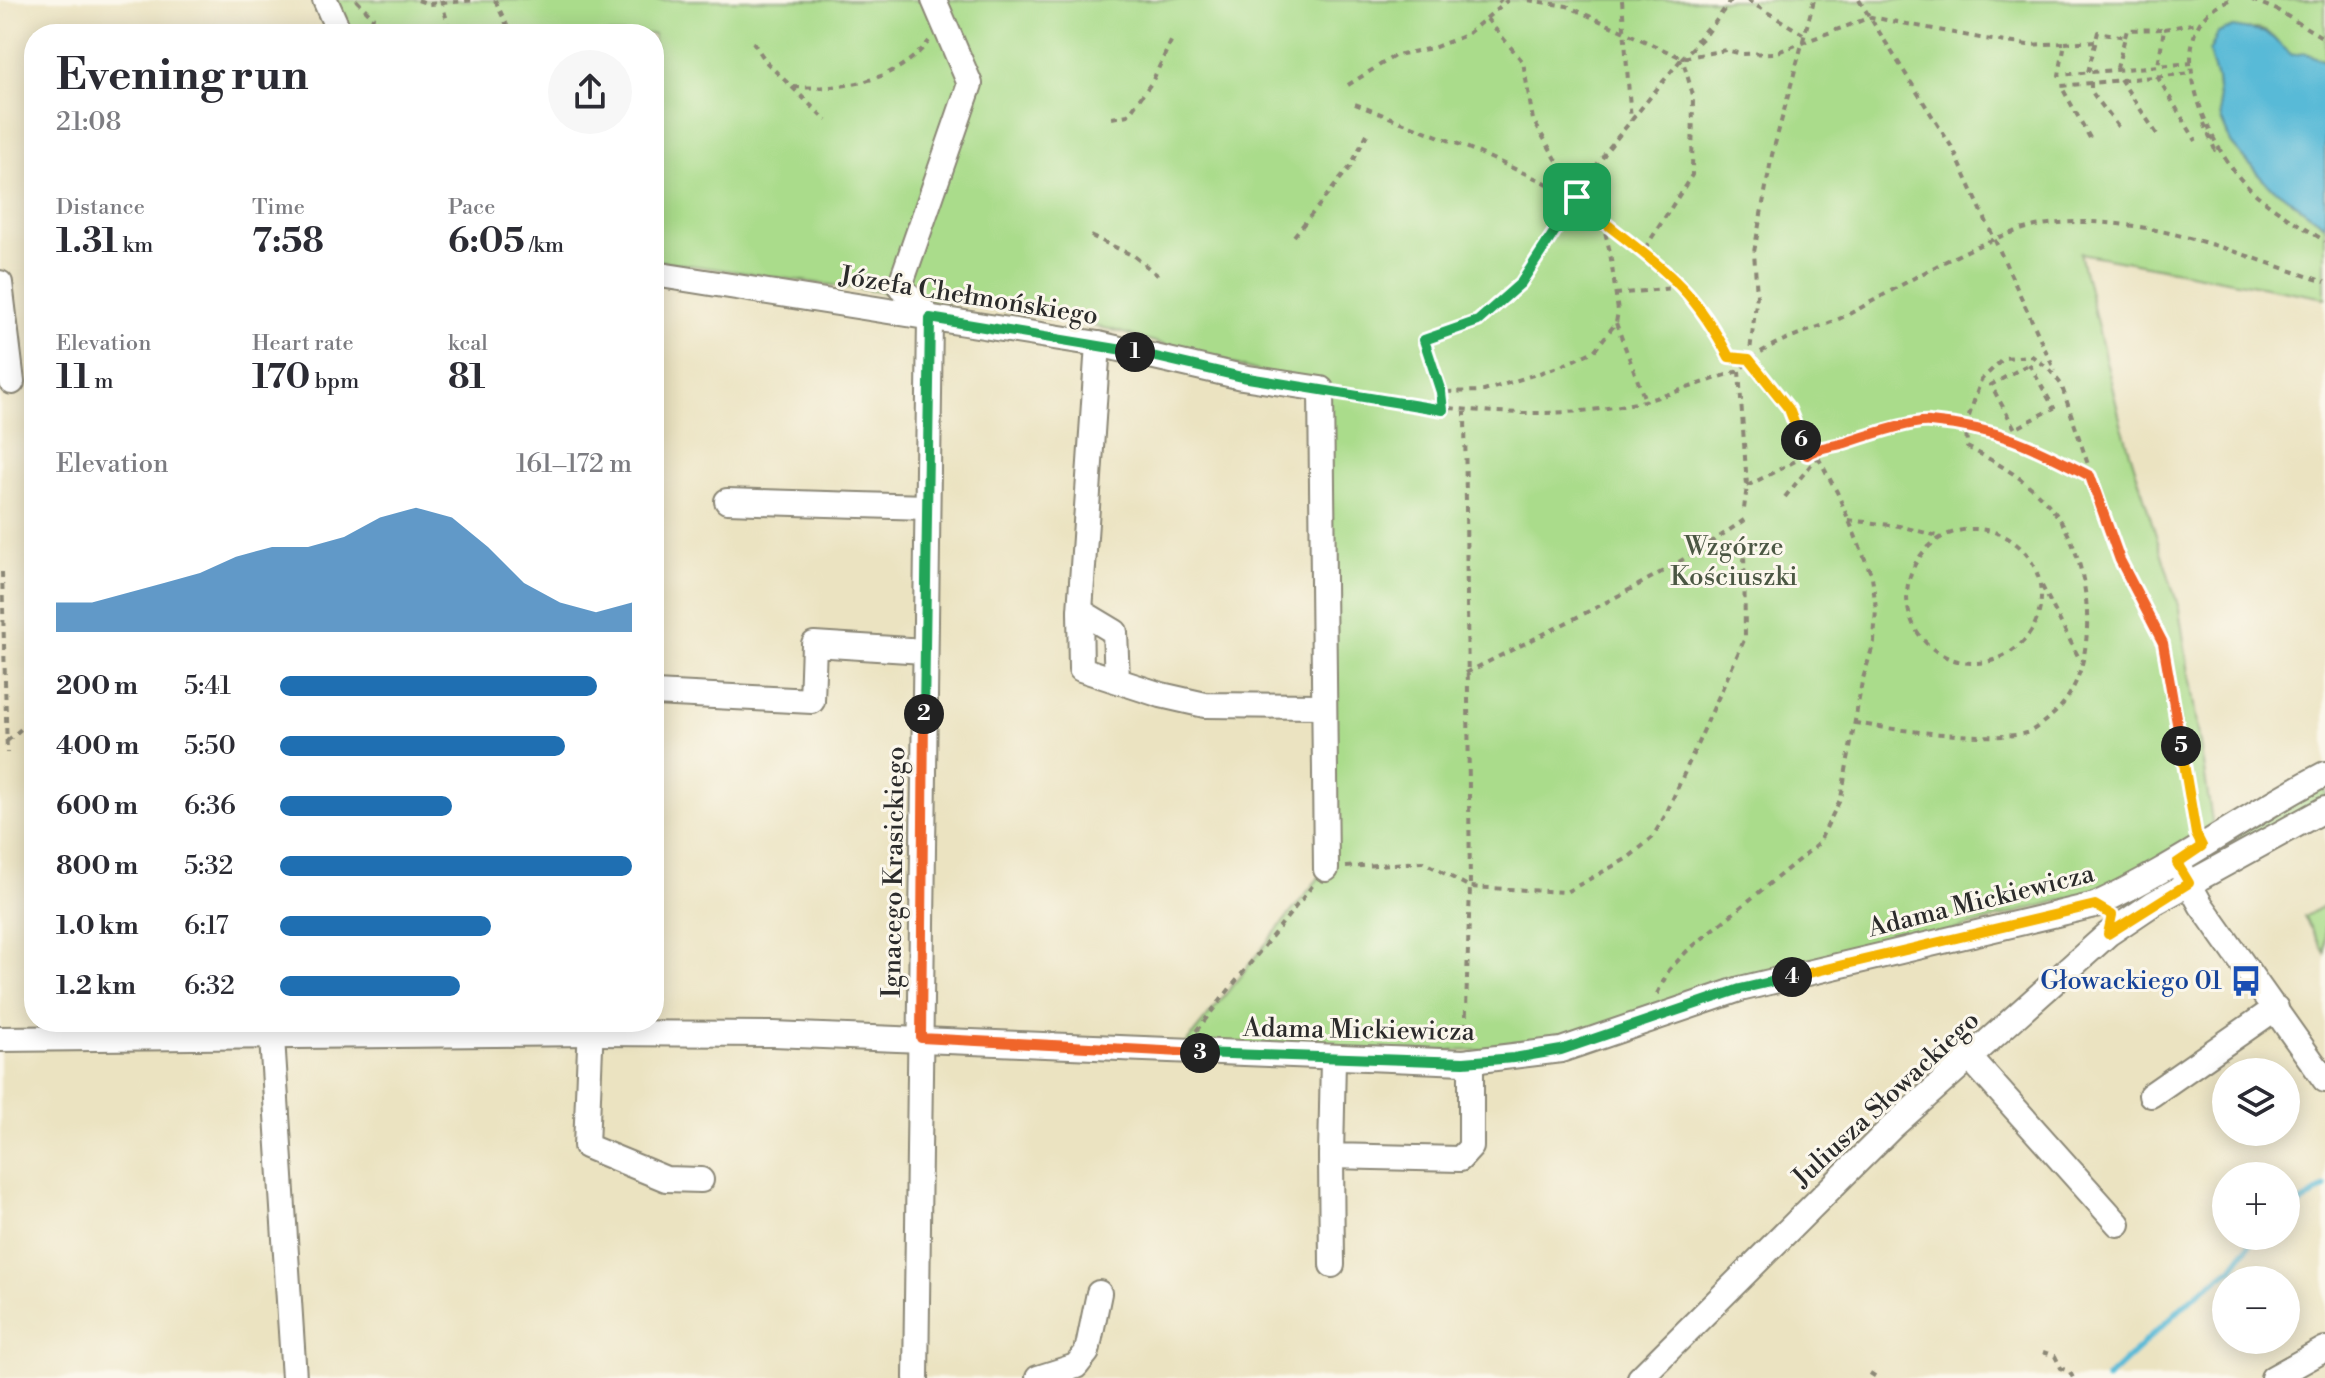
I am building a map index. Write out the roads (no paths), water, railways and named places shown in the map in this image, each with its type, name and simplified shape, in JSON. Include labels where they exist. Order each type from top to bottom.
[{"type":"street","points":[[325,0],[336,24]]},
{"type":"street","points":[[930,318],[900,286],[970,84],[938,10]]},
{"type":"street","name":"Józefa Chełmońskiego","points":[[664,276],[1098,344],[1242,377],[1321,389],[1323,706]]},
{"type":"street","points":[[0,283],[15,382]]},
{"type":"street","name":"Ignacego Krasickiego","points":[[916,1378],[930,318]]},
{"type":"street","points":[[1098,344],[1080,611],[1081,669],[1161,695],[1205,705],[1323,706],[1326,869]]},
{"type":"street","points":[[727,501],[926,507]]},
{"type":"street","points":[[1080,611],[1115,632],[1117,679]]},
{"type":"street","points":[[664,694],[812,701],[814,644],[924,651]]},
{"type":"street","name":"Adama Mickiewicza","points":[[2183,873],[2202,846],[2257,810],[2325,774]]},
{"type":"street","name":"Adama Mickiewicza","points":[[664,1029],[921,1038],[1333,1059],[1468,1062],[1561,1050],[1740,989],[2095,905],[2183,873],[2325,809]]},
{"type":"street","points":[[2183,873],[2201,905],[2325,1080]]},
{"type":"street","name":"Juliusza Słowackiego","points":[[1640,1378],[1856,1162],[2108,934],[2183,873]]},
{"type":"street","points":[[2095,905],[2112,915],[2108,934]]},
{"type":"street","points":[[2151,1095],[2276,1008]]},
{"type":"street","name":"Adama Mickiewicza","points":[[0,1039],[190,1032]]},
{"type":"street","points":[[271,1032],[294,1378]]},
{"type":"street","points":[[590,1032],[586,1146],[666,1179],[701,1180]]},
{"type":"street","points":[[1970,1058],[2118,1224]]},
{"type":"street","points":[[1332,1265],[1333,1059]]},
{"type":"street","points":[[1331,1156],[1460,1159],[1471,1147],[1468,1062]]},
{"type":"street","points":[[1038,1378],[1076,1366],[1087,1352],[1099,1293]]},
{"type":"street","points":[[2273,1378],[2325,1349]]},
{"type":"water","points":[[2233,27],[2267,33],[2292,55],[2305,53],[2325,61],[2325,225],[2263,180],[2231,143],[2221,119],[2217,79],[2209,52],[2218,33]]},
{"type":"waterway","points":[[2300,1204],[2325,1187]]},
{"type":"waterway","points":[[2107,1378],[2193,1297],[2232,1268],[2246,1250]]},
{"type":"place","name":"Głowackiego 01","points":[[2246,981]]},
{"type":"park label","name":"Wzgórze Kościuszki","points":[[1734,562]]}]
